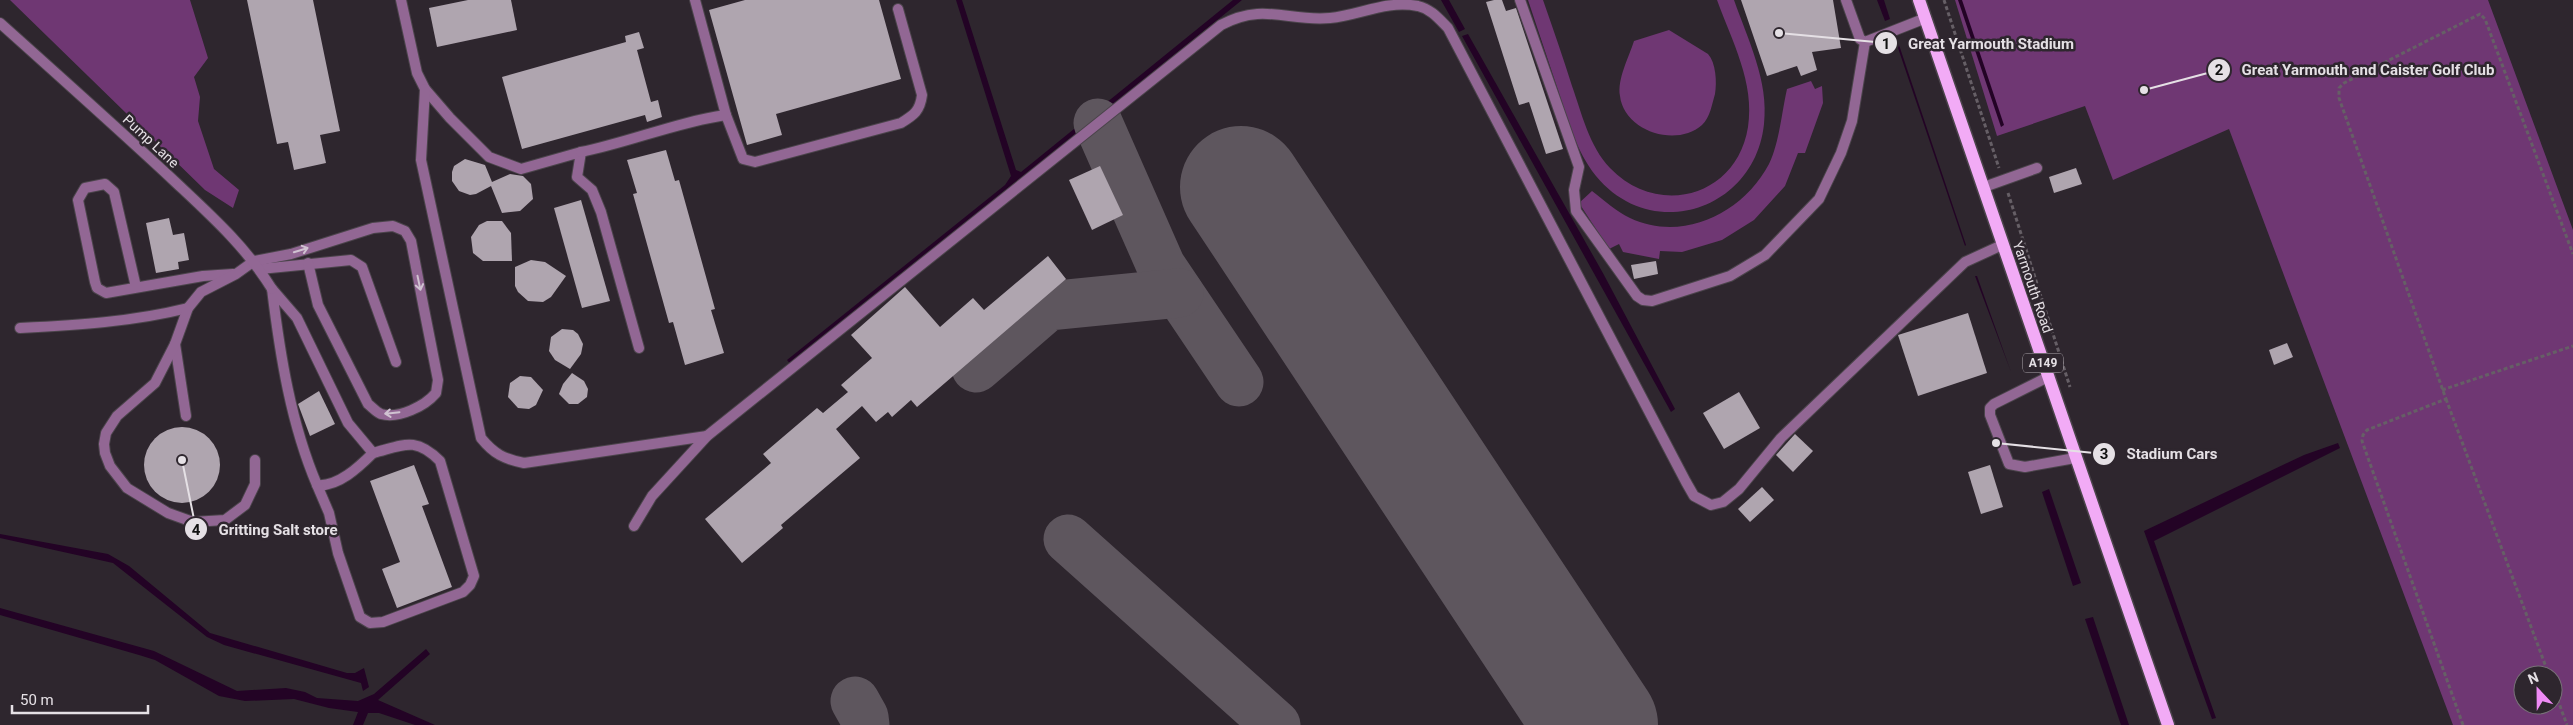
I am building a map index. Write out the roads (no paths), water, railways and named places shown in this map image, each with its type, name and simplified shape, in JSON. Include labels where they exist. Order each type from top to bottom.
[{"type":"main road","name":"Yarmouth Road","points":[[1919,0],[2168,725]]},
{"type":"street","points":[[401,0],[417,73],[425,89],[450,118],[489,157],[521,169],[581,152],[614,146],[702,118],[726,115]]},
{"type":"street","points":[[694,0],[726,115],[743,159],[755,162],[892,125],[914,115],[920,107],[922,95],[898,9]]},
{"type":"street","points":[[1520,0],[1579,167],[1574,190],[1576,211],[1637,296],[1643,300],[1659,299],[1730,276],[1766,255],[1819,199],[1841,153],[1852,121],[1865,42]]},
{"type":"street","points":[[1846,0],[1860,39],[1865,42]]},
{"type":"street","points":[[634,526],[652,496],[707,436],[1221,25],[1236,16],[1256,12],[1331,18],[1372,6],[1399,4],[1419,6],[1436,14],[1448,28],[1686,482],[1694,496],[1711,505],[1723,502],[1739,489],[1781,438],[1965,262],[2002,245]]},
{"type":"street","points":[[1865,42],[1926,18]]},
{"type":"street","name":"Pump Lane","points":[[0,23],[127,137],[235,238],[257,265],[272,289]]},
{"type":"street","points":[[425,89],[421,160],[481,438],[492,452],[504,459],[524,463],[707,436]]},
{"type":"street","points":[[581,152],[576,177],[592,190],[601,212],[639,348]]},
{"type":"street","points":[[1984,187],[2037,168]]},
{"type":"street","points":[[136,287],[114,192],[105,184],[85,188],[78,200],[97,288],[106,293],[203,276],[236,274]]},
{"type":"street","points":[[254,460],[255,484],[245,505],[225,520],[193,522],[168,513],[127,488],[110,466],[105,454],[106,432],[117,416],[156,382],[175,344],[188,308],[201,292],[257,265],[373,228],[393,226],[405,231],[410,242],[438,380],[436,393],[428,402],[418,408],[388,415],[380,414],[368,404],[318,305],[308,262]]},
{"type":"street","points":[[257,265],[351,260],[362,267],[396,362]]},
{"type":"street","points":[[272,289],[297,318],[348,423],[373,453]]},
{"type":"street","points":[[272,289],[276,323],[300,443],[317,485],[329,513],[338,553],[360,617],[370,623],[383,622],[463,592],[470,585],[474,576],[440,461],[426,448],[409,444],[373,453],[358,467],[328,486],[317,485]]},
{"type":"street","points":[[20,328],[100,324],[154,316],[188,308]]},
{"type":"street","points":[[175,344],[186,416]]},
{"type":"street","points":[[2048,376],[1994,404],[1990,408],[1990,415],[2009,464],[2025,467],[2075,458]]},
{"type":"place","name":"Great Yarmouth Stadium","points":[[1779,33]]},
{"type":"place","name":"Great Yarmouth and Caister Golf Club","points":[[2144,90]]},
{"type":"place","name":"Stadium Cars","points":[[1996,443]]},
{"type":"place","name":"Gritting Salt store","points":[[182,460]]}]
